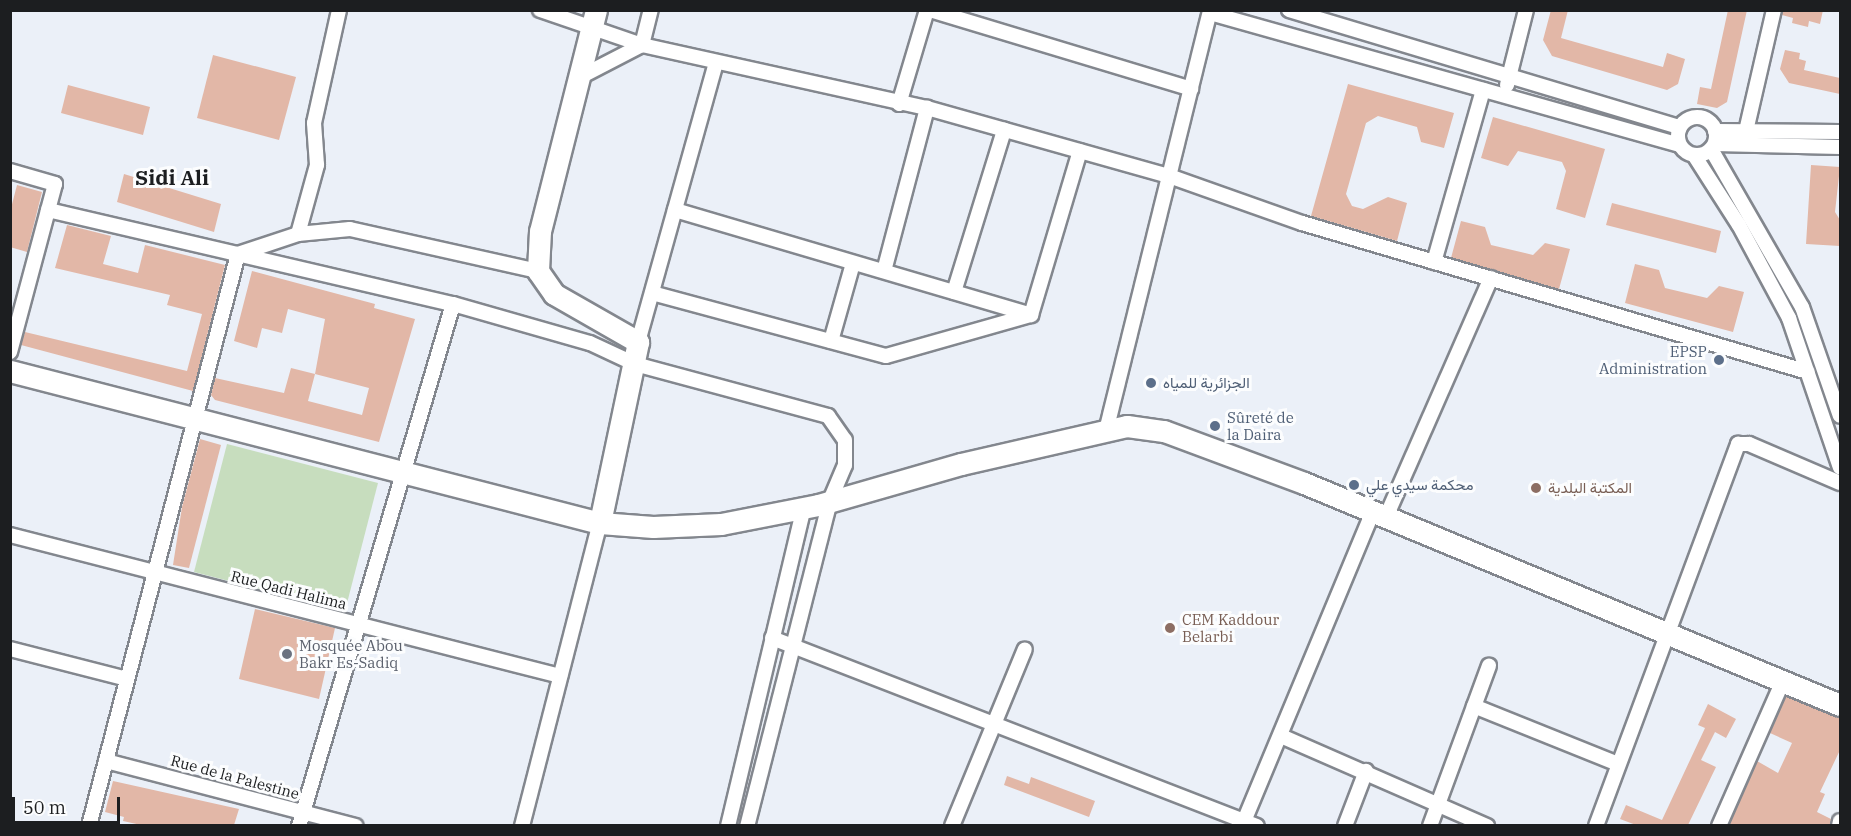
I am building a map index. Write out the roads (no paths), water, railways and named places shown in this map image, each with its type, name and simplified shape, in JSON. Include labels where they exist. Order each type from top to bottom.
[{"type":"main road","points":[[596,18],[540,231],[538,271],[554,294],[638,342],[600,523]]},
{"type":"main road","points":[[10,372],[600,523],[653,528],[722,524],[804,507],[1127,426],[1164,431],[1379,514],[1840,705]]},
{"type":"street","points":[[298,234],[317,165],[314,123],[339,10]]},
{"type":"street","points":[[540,10],[596,18],[642,45],[899,105],[927,108],[1169,176],[1434,262],[1808,372]]},
{"type":"street","points":[[580,77],[642,45],[651,10]]},
{"type":"street","points":[[899,105],[928,10],[1191,89]]},
{"type":"street","points":[[1289,10],[1320,15],[1509,76],[1680,127]]},
{"type":"street","points":[[1504,96],[1526,10]]},
{"type":"street","points":[[1745,138],[1774,10]]},
{"type":"street","points":[[1106,431],[1210,12],[1680,145],[1694,155],[1739,225],[1789,318],[1840,468]]},
{"type":"street","points":[[638,342],[716,63]]},
{"type":"street","points":[[1434,262],[1483,90]]},
{"type":"street","points":[[884,271],[927,108]]},
{"type":"street","points":[[1680,145],[1680,127],[1689,118],[1702,118],[1802,306],[1840,416]]},
{"type":"street","points":[[954,292],[1004,130]]},
{"type":"street","points":[[1694,155],[1714,141],[1840,132]]},
{"type":"street","points":[[1745,138],[1840,147]]},
{"type":"street","points":[[1031,315],[1080,151]]},
{"type":"street","points":[[10,171],[55,184],[10,352]]},
{"type":"street","points":[[48,210],[453,304],[590,343],[634,364],[828,416],[845,440],[845,465],[830,501],[747,825]]},
{"type":"street","points":[[675,210],[1031,315]]},
{"type":"street","points":[[238,254],[298,234],[350,229],[538,271]]},
{"type":"street","points":[[89,825],[238,254]]},
{"type":"street","points":[[831,341],[853,262]]},
{"type":"street","points":[[1243,823],[1379,514],[1491,278]]},
{"type":"street","points":[[652,293],[886,356],[1031,315]]},
{"type":"street","points":[[302,819],[453,304]]},
{"type":"street","points":[[1596,825],[1738,444],[1840,483]]},
{"type":"street","points":[[728,825],[804,507]]},
{"type":"street","points":[[522,825],[600,523]]},
{"type":"street","name":"Rue Qadi Halima","points":[[10,535],[560,676]]},
{"type":"street","points":[[772,638],[996,723],[1243,823],[1257,825]]},
{"type":"street","points":[[10,649],[127,679]]},
{"type":"street","points":[[952,825],[1025,649]]},
{"type":"street","points":[[1430,825],[1489,666]]},
{"type":"street","points":[[1719,825],[1783,681]]},
{"type":"street","points":[[1474,706],[1618,764]]},
{"type":"street","points":[[1281,736],[1487,825]]},
{"type":"street","name":"Rue de la Palestine","points":[[106,761],[302,819],[356,825]]},
{"type":"street","points":[[1345,825],[1366,771]]},
{"type":"place","name":"EPSP Administration","points":[[1719,360]]},
{"type":"place","name":"الجزائرية للمياه","points":[[1151,383]]},
{"type":"place","name":"Sûreté de la Daira","points":[[1215,426]]},
{"type":"place","name":"محكمة سيدي علي","points":[[1354,485]]},
{"type":"place","name":"المكتبة البلدية","points":[[1536,488]]},
{"type":"place","name":"CEM Kaddour Belarbi","points":[[1170,628]]},
{"type":"place","name":"Mosquée Abou Bakr Es-Sadiq","points":[[287,654]]},
{"type":"district","name":"Sidi Ali","points":[[172,177]]}]
